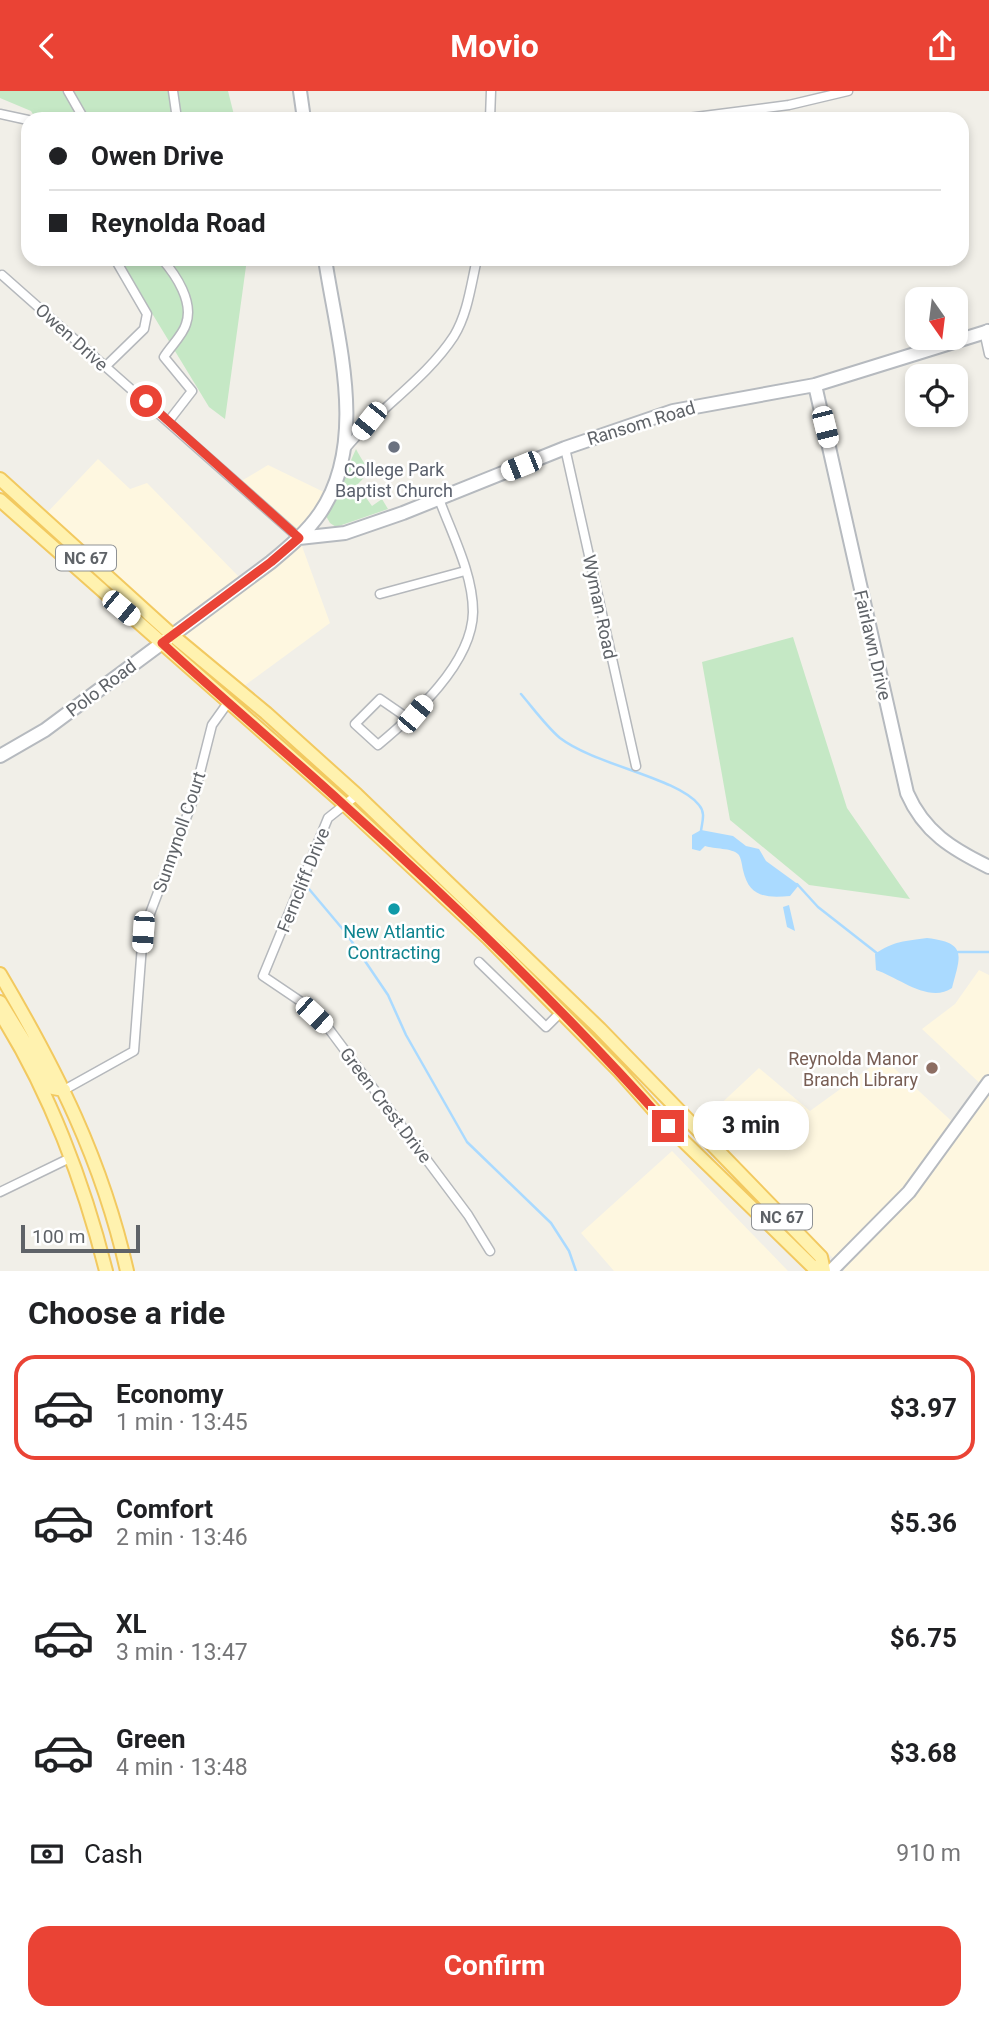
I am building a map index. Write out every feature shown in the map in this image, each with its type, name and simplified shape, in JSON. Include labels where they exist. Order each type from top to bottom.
[{"type":"main road","name":"NC 67","points":[[0,479],[167,639],[227,703],[343,803],[488,938],[735,1192],[813,1267],[825,1270]]},
{"type":"main road","name":"NC 67","points":[[0,500],[167,639],[266,713],[357,795],[600,1029],[821,1257],[825,1270]]},
{"type":"main road","points":[[0,974],[52,1062],[64,1090],[106,1194],[127,1271]]},
{"type":"main road","points":[[0,1002],[53,1088],[64,1090]]},
{"type":"main road","points":[[0,1013],[40,1089],[70,1157],[106,1271]]},
{"type":"street","points":[[68,91],[80,112]]},
{"type":"street","points":[[173,91],[176,112]]},
{"type":"street","points":[[300,91],[303,112]]},
{"type":"street","points":[[490,112],[491,91]]},
{"type":"street","points":[[734,112],[789,105],[848,91]]},
{"type":"street","points":[[0,114],[21,118]]},
{"type":"street","points":[[106,366],[144,329],[147,314],[119,266]]},
{"type":"street","points":[[168,266],[185,296],[187,324],[164,357],[192,391],[168,422]]},
{"type":"street","name":"Polo Road","points":[[0,756],[45,730],[299,538],[330,495],[346,448],[347,409],[326,266]]},
{"type":"street","points":[[346,448],[369,421],[435,360],[455,334],[467,305],[475,266]]},
{"type":"street","name":"Owen Drive","points":[[2,275],[299,538]]},
{"type":"street","points":[[987,330],[989,354]]},
{"type":"street","name":"Ransom Road","points":[[299,538],[345,533],[439,499],[565,448],[673,411],[815,385],[987,330]]},
{"type":"street","name":"Fairlawn Drive","points":[[815,385],[907,793],[916,814],[932,833],[989,867]]},
{"type":"street","name":"Wyman Road","points":[[565,448],[636,767]]},
{"type":"street","points":[[408,719],[380,699],[355,724],[377,745],[408,719],[442,681],[470,634],[473,613],[465,571],[439,499]]},
{"type":"street","points":[[380,594],[465,571]]},
{"type":"street","name":"Sunnynoll Court","points":[[64,1090],[134,1051],[143,932],[193,800],[212,725],[227,703]]},
{"type":"street","name":"Ferncliff Drive","points":[[263,976],[328,818],[343,803],[357,795]]},
{"type":"street","points":[[479,962],[546,1027],[560,1013]]},
{"type":"street","name":"Green Crest Drive","points":[[263,976],[300,1001],[329,1029],[468,1215],[490,1251]]},
{"type":"street","points":[[825,1270],[909,1192],[989,1082]]},
{"type":"street","points":[[0,1192],[70,1157]]},
{"type":"shaded area","points":[[98,459],[130,489],[147,483],[244,582],[299,538],[330,623],[229,697],[208,682],[172,635],[42,518]]},
{"type":"shaded area","points":[[268,465],[330,495],[299,538],[238,483]]},
{"type":"shaded area","points":[[979,970],[989,975],[989,1083],[986,1089],[922,1029],[955,1004]]},
{"type":"shaded area","points":[[883,1058],[958,1127],[838,1263],[698,1125],[759,1068],[810,1111]]},
{"type":"shaded area","points":[[989,1092],[989,1271],[844,1271],[845,1264],[931,1175]]},
{"type":"shaded area","points":[[672,1151],[788,1271],[614,1271],[581,1233]]},
{"type":"green space","points":[[0,91],[228,91],[233,112],[32,112],[0,98]]},
{"type":"green space","points":[[123,266],[246,266],[225,419],[209,407]]},
{"type":"green space","points":[[356,449],[367,471],[357,485],[372,506],[382,499],[388,509],[336,527],[326,516]]},
{"type":"green space","points":[[793,637],[847,808],[910,899],[809,885],[730,820],[702,662]]},
{"type":"water","points":[[701,830],[733,836],[746,846],[759,849],[766,861],[799,885],[790,896],[759,894],[749,886],[738,854],[705,846],[700,851],[692,849],[692,835]]},
{"type":"water","points":[[789,905],[795,931],[787,927],[783,907]]},
{"type":"water","points":[[927,938],[949,943],[958,952],[958,967],[952,988],[934,993],[924,991],[876,970],[875,954],[900,942]]},
{"type":"waterway","points":[[521,694],[555,733],[575,748],[688,795],[702,811],[701,831]]},
{"type":"waterway","points":[[797,884],[818,907],[878,954]]},
{"type":"waterway","points":[[309,889],[346,933],[388,995],[406,1035],[467,1142],[551,1223],[569,1251],[576,1271]]},
{"type":"waterway","points":[[958,952],[989,952]]},
{"type":"place","name":"College Park Baptist Church","points":[[394,447]]},
{"type":"place","name":"New Atlantic Contracting","points":[[394,909]]},
{"type":"place","name":"Reynolda Manor Branch Library","points":[[932,1068]]},
{"type":"route","points":[[146,401],[299,538],[162,643],[343,803],[488,938],[620,1072],[668,1126]]}]
